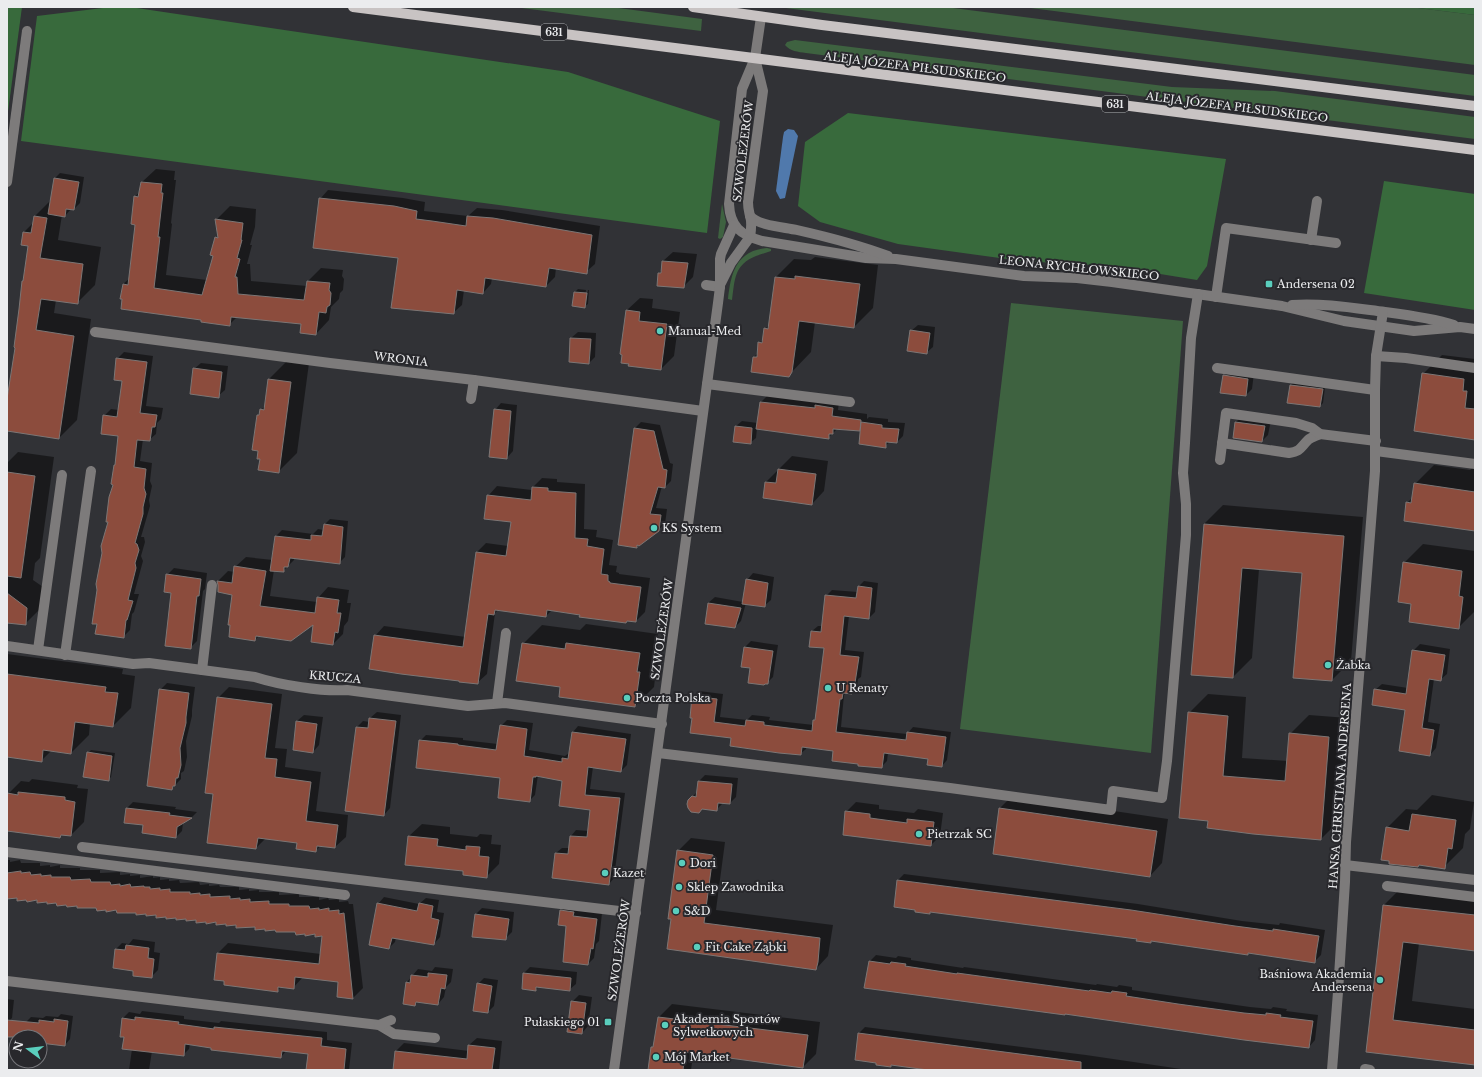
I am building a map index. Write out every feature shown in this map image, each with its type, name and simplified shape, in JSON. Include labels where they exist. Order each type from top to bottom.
[{"type":"main road","name":"ALEJA JÓZEFA PIŁSUDSKIEGO","points":[[353,7],[1475,150]]},
{"type":"main road","points":[[692,7],[761,17],[1475,106]]},
{"type":"street","name":"SZWOLEŻERÓW","points":[[614,1070],[720,287],[720,260],[721,254],[734,225],[729,211],[729,204],[742,89],[755,58],[761,17]]},
{"type":"street","points":[[7,182],[27,31]]},
{"type":"street","name":"SZWOLEŻERÓW","points":[[720,287],[730,264],[750,237],[748,202],[763,92],[755,58]]},
{"type":"street","points":[[1311,240],[1317,200]]},
{"type":"street","name":"LEONA RYCHŁOWSKIEGO","points":[[750,216],[762,222],[870,249],[896,259]]},
{"type":"street","points":[[734,225],[741,233],[750,237]]},
{"type":"street","points":[[1216,297],[1226,228],[1336,243]]},
{"type":"street","name":"LEONA RYCHŁOWSKIEGO","points":[[750,237],[762,241],[866,258],[896,259],[1024,276],[1112,282],[1198,294],[1282,306],[1344,321],[1414,331],[1460,327]]},
{"type":"street","points":[[706,285],[720,287]]},
{"type":"street","points":[[658,753],[950,788],[1111,810],[1113,792],[1162,798],[1167,761],[1186,535],[1186,504],[1183,473],[1191,338],[1198,294]]},
{"type":"street","name":"LEONA RYCHŁOWSKIEGO","points":[[1282,306],[1325,304],[1444,322],[1460,327],[1475,329]]},
{"type":"street","name":"HANSA CHRISTIANA ANDERSENA","points":[[1332,1070],[1345,865],[1374,491],[1376,446],[1374,390],[1376,356],[1383,312]]},
{"type":"street","name":"WRONIA","points":[[95,332],[330,363],[474,380],[703,411]]},
{"type":"street","points":[[1376,356],[1406,358],[1475,368]]},
{"type":"street","points":[[1217,368],[1374,390]]},
{"type":"street","points":[[471,400],[474,380]]},
{"type":"street","points":[[707,384],[850,402]]},
{"type":"street","points":[[1220,460],[1226,413],[1296,423],[1312,428],[1320,434],[1475,464]]},
{"type":"street","points":[[1222,443],[1289,453],[1296,452],[1302,448],[1309,438],[1320,434]]},
{"type":"street","points":[[65,655],[91,471]]},
{"type":"street","points":[[38,650],[62,475]]},
{"type":"street","points":[[202,670],[212,585]]},
{"type":"street","points":[[497,703],[506,633]]},
{"type":"street","name":"KRUCZA","points":[[7,646],[133,664],[149,663],[256,677],[269,682],[333,691],[347,690],[468,706],[504,703],[662,724]]},
{"type":"street","points":[[82,847],[636,913]]},
{"type":"street","points":[[7,852],[345,895]]},
{"type":"street","points":[[1345,865],[1475,880]]},
{"type":"street","points":[[1387,886],[1475,897]]},
{"type":"street","points":[[7,981],[379,1025],[394,1034],[435,1038]]},
{"type":"street","points":[[379,1025],[390,1020]]},
{"type":"green space","points":[[7,7],[22,7],[7,119]]},
{"type":"green space","points":[[111,7],[130,7],[568,72],[720,121],[707,233],[21,141],[37,16]]},
{"type":"green space","points":[[514,7],[611,7],[702,19],[701,31]]},
{"type":"green space","points":[[778,7],[945,7],[1475,75],[1475,96]]},
{"type":"green space","points":[[1023,7],[1410,7],[1475,15],[1475,65]]},
{"type":"green space","points":[[1410,7],[1475,7],[1475,15]]},
{"type":"green space","points":[[795,40],[1172,87],[1275,91],[1475,117],[1475,139],[803,53],[792,50],[785,45],[787,42]]},
{"type":"green space","points":[[848,113],[1226,159],[1207,266],[1197,280],[1111,266],[1021,261],[898,244],[820,222],[798,206],[805,142]]},
{"type":"green space","points":[[1384,181],[1475,194],[1475,310],[1364,293]]},
{"type":"green space","points":[[722,204],[726,222],[723,237],[720,239],[718,238]]},
{"type":"green space","points":[[767,248],[771,249],[771,251],[756,256],[743,264],[735,279],[732,300],[728,299],[733,272],[737,265],[748,254]]},
{"type":"green space","points":[[1011,303],[1183,321],[1151,753],[960,729]]},
{"type":"water","points":[[788,129],[794,130],[798,136],[785,198],[780,199],[776,191],[783,137],[784,132]]},
{"type":"building","points":[[54,178],[79,182],[74,210],[66,209],[65,217],[48,214]]},
{"type":"building","points":[[141,182],[162,184],[161,193],[163,193],[158,237],[160,237],[154,288],[202,295],[213,256],[210,255],[215,237],[218,238],[215,219],[243,223],[242,240],[237,258],[240,259],[235,277],[237,277],[238,294],[304,300],[307,281],[330,283],[330,305],[327,307],[326,313],[319,312],[316,335],[300,333],[301,324],[231,317],[230,326],[201,322],[201,320],[121,309],[122,299],[120,299],[123,284],[128,285],[135,225],[131,224],[134,196],[138,197]]},
{"type":"building","points":[[319,198],[394,206],[417,211],[416,219],[466,226],[467,216],[493,218],[592,235],[587,274],[549,268],[546,287],[485,278],[483,294],[457,290],[454,314],[391,308],[398,258],[313,248]]},
{"type":"building","points":[[34,216],[47,218],[40,258],[83,264],[78,304],[41,299],[36,330],[74,336],[59,439],[7,431],[7,399],[28,246],[21,245],[23,232],[31,233]]},
{"type":"building","points":[[662,261],[688,263],[684,288],[657,286],[658,273],[661,273]]},
{"type":"building","points":[[795,276],[860,284],[854,328],[799,321],[792,372],[789,377],[751,372],[753,357],[757,357],[758,342],[762,343],[764,328],[768,329],[775,277],[795,279]]},
{"type":"building","points":[[574,292],[587,293],[585,308],[572,306]]},
{"type":"building","points":[[626,310],[640,312],[639,321],[667,324],[661,370],[628,366],[629,364],[621,363],[622,355],[620,354]]},
{"type":"building","points":[[910,330],[930,333],[927,354],[907,351]]},
{"type":"building","points":[[570,338],[591,339],[589,364],[569,362]]},
{"type":"building","points":[[116,358],[147,362],[140,413],[157,415],[155,427],[152,427],[150,441],[137,440],[134,467],[146,469],[144,488],[146,494],[143,514],[135,543],[137,544],[139,550],[128,600],[133,601],[126,620],[124,638],[95,634],[97,624],[92,624],[97,590],[96,584],[102,553],[101,546],[108,522],[106,522],[109,497],[113,485],[111,484],[115,465],[118,436],[101,434],[103,415],[117,417],[122,381],[114,380]]},
{"type":"building","points":[[193,368],[222,372],[219,398],[190,394]]},
{"type":"building","points":[[1422,373],[1464,379],[1463,391],[1467,391],[1465,408],[1475,409],[1475,440],[1414,431]]},
{"type":"building","points":[[1223,375],[1248,379],[1246,396],[1220,393]]},
{"type":"building","points":[[268,379],[291,382],[279,473],[258,470],[260,459],[257,459],[258,451],[252,450],[257,415],[259,415],[260,409],[264,410]]},
{"type":"building","points":[[1290,385],[1323,389],[1320,407],[1287,403]]},
{"type":"building","points":[[760,402],[815,408],[815,405],[833,408],[832,416],[861,420],[860,431],[833,429],[833,434],[829,434],[829,439],[756,429]]},
{"type":"building","points":[[494,409],[511,411],[507,459],[489,457]]},
{"type":"building","points":[[861,422],[882,425],[882,428],[899,429],[897,443],[886,442],[886,448],[859,444]]},
{"type":"building","points":[[1235,422],[1265,426],[1262,442],[1233,438]]},
{"type":"building","points":[[735,426],[752,428],[751,444],[733,442]]},
{"type":"building","points":[[634,428],[654,431],[663,469],[667,470],[665,488],[658,487],[650,514],[661,515],[659,531],[639,546],[637,545],[637,548],[618,545]]},
{"type":"building","points":[[778,469],[816,474],[812,505],[763,498],[765,482],[776,483]]},
{"type":"building","points":[[7,472],[35,476],[21,578],[7,576]]},
{"type":"building","points":[[1414,483],[1475,492],[1475,531],[1404,521],[1406,502],[1411,503]]},
{"type":"building","points":[[532,487],[548,488],[548,491],[576,493],[575,538],[588,539],[587,546],[604,549],[601,574],[608,575],[608,581],[610,583],[641,587],[636,622],[627,621],[626,623],[579,617],[580,615],[547,610],[546,617],[495,610],[494,615],[488,614],[478,684],[369,669],[374,635],[463,647],[476,552],[506,556],[511,522],[484,519],[487,495],[531,500]]},
{"type":"building","points":[[324,524],[343,527],[340,564],[290,558],[288,567],[284,567],[284,572],[270,571],[275,536],[311,540],[311,535],[322,536]]},
{"type":"building","points":[[1204,524],[1344,536],[1332,681],[1293,678],[1302,573],[1242,568],[1233,678],[1191,675]]},
{"type":"building","points":[[1403,562],[1462,571],[1459,596],[1463,597],[1459,629],[1409,622],[1411,604],[1398,602]]},
{"type":"building","points":[[234,566],[266,571],[260,606],[315,613],[317,597],[339,600],[337,613],[341,613],[338,633],[335,632],[333,645],[311,642],[313,625],[291,641],[256,636],[255,641],[229,637],[230,625],[228,625],[232,595],[218,592],[217,581],[232,583]]},
{"type":"building","points":[[166,574],[201,579],[199,596],[197,596],[191,649],[165,646],[171,593],[164,592]]},
{"type":"building","points":[[746,579],[768,583],[765,607],[742,604]]},
{"type":"building","points":[[858,586],[872,588],[869,619],[844,616],[840,655],[859,657],[852,694],[843,693],[842,699],[840,699],[836,732],[906,740],[907,732],[946,737],[942,767],[927,765],[928,759],[884,753],[882,768],[858,766],[858,764],[832,761],[833,751],[802,747],[801,755],[779,753],[730,746],[731,738],[690,733],[692,696],[717,699],[714,722],[745,726],[746,720],[764,722],[764,725],[812,731],[813,720],[815,720],[824,648],[809,647],[811,631],[821,632],[825,595],[856,598]]},
{"type":"building","points":[[7,593],[27,608],[26,625],[7,623]]},
{"type":"building","points":[[708,603],[741,608],[735,628],[705,624]]},
{"type":"building","points":[[522,643],[565,649],[566,643],[640,653],[637,672],[640,672],[635,707],[559,697],[560,687],[516,681]]},
{"type":"building","points":[[744,647],[773,651],[768,684],[748,683],[750,668],[741,667]]},
{"type":"building","points":[[1412,650],[1445,655],[1441,681],[1429,679],[1422,728],[1434,730],[1430,756],[1399,751],[1405,710],[1372,705],[1374,689],[1406,694]]},
{"type":"building","points":[[7,674],[106,687],[105,692],[118,693],[113,727],[75,722],[71,754],[43,750],[42,762],[7,757]]},
{"type":"building","points":[[159,689],[189,693],[186,723],[180,748],[181,765],[178,778],[176,778],[175,786],[173,786],[172,790],[147,786]]},
{"type":"building","points":[[217,697],[272,704],[265,758],[277,759],[275,777],[311,782],[306,821],[338,825],[335,848],[317,846],[316,852],[296,849],[297,843],[258,838],[256,849],[207,843],[213,794],[205,793]]},
{"type":"building","points":[[1188,712],[1228,716],[1223,776],[1285,781],[1289,733],[1329,737],[1321,840],[1207,828],[1208,821],[1179,818]]},
{"type":"building","points":[[369,718],[396,721],[384,816],[345,811],[356,727],[368,728]]},
{"type":"building","points":[[296,721],[317,724],[313,753],[293,750]]},
{"type":"building","points":[[500,725],[527,729],[524,756],[562,762],[562,758],[568,759],[572,732],[626,739],[621,772],[588,767],[585,795],[620,798],[609,885],[552,878],[555,853],[568,854],[570,836],[587,837],[590,810],[559,806],[562,781],[536,776],[533,777],[530,802],[498,798],[500,778],[416,768],[419,740],[496,750]]},
{"type":"building","points":[[87,752],[112,756],[109,781],[83,777]]},
{"type":"building","points":[[698,781],[732,784],[730,804],[718,803],[717,811],[702,809],[699,813],[691,812],[687,804],[688,800],[692,796],[696,797]]},
{"type":"building","points":[[18,792],[65,797],[65,800],[75,802],[71,836],[61,835],[60,838],[7,831],[7,793],[18,795]]},
{"type":"building","points":[[126,808],[170,813],[169,815],[192,818],[177,827],[176,838],[142,833],[143,825],[124,823]]},
{"type":"building","points":[[999,808],[1157,831],[1150,877],[993,854]]},
{"type":"building","points":[[845,811],[870,814],[870,818],[907,823],[907,819],[934,822],[931,846],[843,835]]},
{"type":"building","points":[[1412,814],[1456,820],[1452,849],[1448,848],[1445,869],[1419,865],[1418,867],[1389,864],[1389,861],[1381,860],[1386,827],[1409,831]]},
{"type":"building","points":[[408,836],[438,839],[437,846],[466,850],[466,846],[480,847],[479,856],[489,857],[487,878],[463,875],[463,871],[405,865]]},
{"type":"building","points":[[677,850],[713,855],[704,923],[820,938],[816,970],[667,949],[671,919],[668,919]]},
{"type":"building","points":[[21,871],[21,873],[30,872],[31,875],[41,874],[41,876],[51,875],[51,877],[70,877],[71,880],[90,879],[91,882],[110,882],[111,885],[120,884],[120,886],[130,884],[131,887],[144,886],[150,887],[150,889],[170,889],[170,892],[190,892],[190,894],[200,893],[200,895],[210,894],[210,897],[230,896],[230,899],[250,899],[250,902],[269,901],[269,904],[309,906],[310,909],[319,908],[319,910],[329,908],[329,911],[339,910],[339,914],[344,913],[353,999],[337,997],[338,982],[295,977],[294,989],[278,987],[278,992],[224,985],[224,981],[214,980],[217,953],[319,964],[322,936],[315,937],[315,934],[305,936],[305,934],[296,935],[295,932],[276,932],[275,930],[265,931],[265,929],[255,930],[255,927],[236,928],[236,925],[216,925],[216,922],[206,924],[206,922],[196,923],[196,920],[176,920],[176,918],[166,919],[166,917],[156,918],[156,915],[146,916],[146,914],[136,915],[136,913],[117,913],[116,910],[106,912],[106,910],[97,911],[96,908],[77,908],[77,906],[67,907],[66,905],[57,906],[56,903],[37,903],[37,900],[27,902],[26,900],[17,901],[17,898],[7,899],[7,873]]},
{"type":"building","points":[[897,880],[1319,936],[1315,963],[1151,941],[1151,943],[1136,941],[1137,939],[930,912],[930,914],[915,912],[915,910],[894,907]]},
{"type":"building","points":[[377,903],[417,911],[419,903],[433,906],[431,918],[439,920],[434,945],[392,938],[389,949],[369,945]]},
{"type":"building","points":[[1383,905],[1475,915],[1475,951],[1403,942],[1393,1020],[1475,1030],[1475,1065],[1366,1052]]},
{"type":"building","points":[[560,910],[574,912],[573,916],[597,919],[593,949],[591,948],[588,965],[563,962],[566,926],[558,925]]},
{"type":"building","points":[[475,914],[509,919],[506,940],[472,937]]},
{"type":"building","points":[[126,945],[149,948],[148,958],[154,959],[152,978],[133,976],[133,971],[113,968],[115,949],[125,950]]},
{"type":"building","points":[[869,961],[890,964],[891,962],[906,964],[905,966],[957,974],[1089,991],[1111,993],[1112,991],[1127,993],[1126,996],[1178,1004],[1244,1013],[1266,1015],[1266,1013],[1281,1015],[1280,1017],[1313,1021],[1309,1048],[864,988]]},
{"type":"building","points":[[428,973],[447,975],[445,989],[441,988],[438,1005],[416,1002],[415,1006],[403,1004],[406,982],[410,983],[411,975],[428,977]]},
{"type":"building","points":[[523,973],[571,978],[570,991],[536,987],[536,991],[522,989]]},
{"type":"building","points":[[477,983],[492,986],[488,1013],[473,1011]]},
{"type":"building","points":[[571,1001],[586,1003],[582,1034],[567,1032]]},
{"type":"building","points":[[135,1017],[179,1022],[178,1024],[214,1029],[214,1027],[322,1038],[321,1046],[346,1049],[344,1070],[306,1070],[308,1054],[282,1051],[281,1058],[211,1050],[211,1048],[185,1044],[184,1056],[122,1049],[124,1037],[120,1037],[122,1018],[135,1020]]},
{"type":"building","points":[[658,1017],[808,1035],[803,1068],[685,1052],[683,1070],[648,1070],[651,1047],[653,1047]]},
{"type":"building","points":[[54,1019],[68,1021],[65,1046],[48,1044],[48,1029],[8,1029],[7,1037],[7,1020],[39,1023],[39,1020],[54,1022]]},
{"type":"building","points":[[858,1033],[1081,1062],[1081,1070],[928,1070],[891,1065],[891,1067],[876,1065],[876,1063],[855,1060]]},
{"type":"building","points":[[468,1045],[495,1048],[492,1070],[393,1070],[395,1051],[467,1059]]},
{"type":"place","name":"Andersena 02","points":[[1269,284]]},
{"type":"place","name":"Manual-Med","points":[[660,331]]},
{"type":"place","name":"KS System","points":[[654,528]]},
{"type":"place","name":"Żabka","points":[[1328,665]]},
{"type":"place","name":"U Renaty","points":[[828,688]]},
{"type":"place","name":"Poczta Polska","points":[[627,698]]},
{"type":"place","name":"Pietrzak SC","points":[[919,834]]},
{"type":"place","name":"Dori","points":[[682,863]]},
{"type":"place","name":"Kazet","points":[[605,873]]},
{"type":"place","name":"Sklep Zawodnika","points":[[679,887]]},
{"type":"place","name":"S&D","points":[[676,911]]},
{"type":"place","name":"Fit Cake Ząbki","points":[[697,947]]},
{"type":"place","name":"Baśniowa Akademia Andersena","points":[[1380,980]]},
{"type":"place","name":"Pułaskiego 01","points":[[608,1022]]},
{"type":"place","name":"Akademia Sportów Sylwetkowych","points":[[665,1025]]},
{"type":"place","name":"Mój Market","points":[[656,1057]]}]
